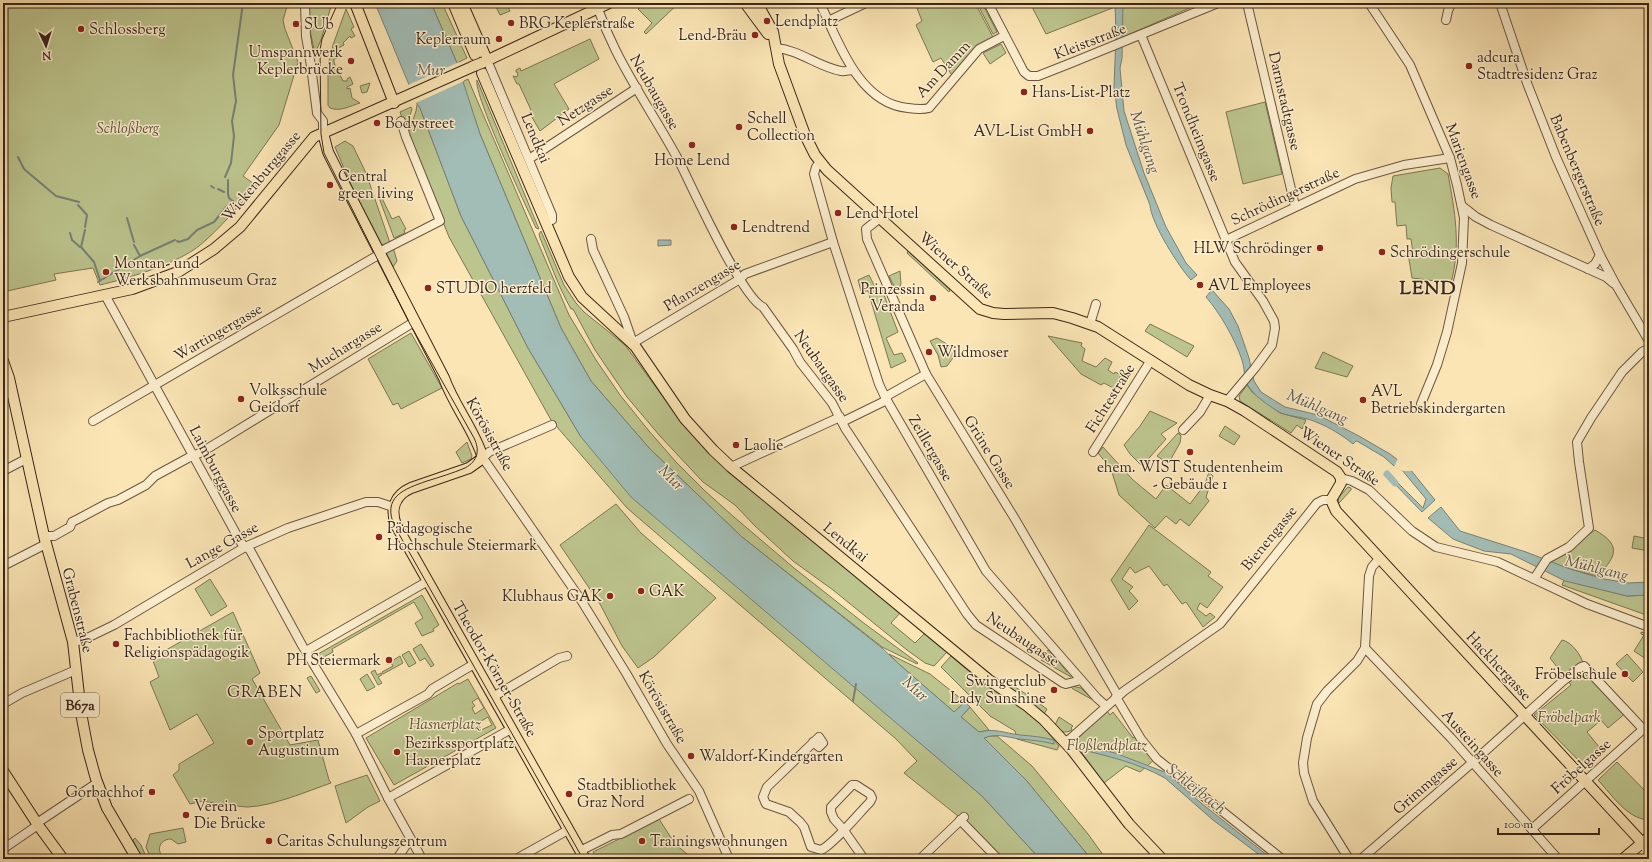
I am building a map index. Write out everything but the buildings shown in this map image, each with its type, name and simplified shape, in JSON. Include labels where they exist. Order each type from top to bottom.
[{"type":"main road","points":[[355,3],[394,102]]},
{"type":"main road","points":[[453,3],[475,55]]},
{"type":"main road","points":[[462,3],[485,61]]},
{"type":"main road","name":"Wickenburggasse","points":[[3,317],[132,289],[159,280],[193,264],[214,249],[240,227],[314,137],[407,97],[603,5]]},
{"type":"main road","points":[[753,5],[773,32],[775,46]]},
{"type":"main road","name":"Wiener Straße","points":[[775,46],[779,64],[805,135],[812,151],[820,162],[980,309],[992,313],[1004,314],[1053,313],[1098,327],[1189,385],[1227,401],[1269,426],[1337,472],[1341,478]]},
{"type":"main road","name":"Lendkai","points":[[482,73],[569,277],[582,297],[633,343],[685,419],[713,450],[732,468],[989,680],[1034,711],[1065,742],[1129,824],[1162,859]]},
{"type":"main road","name":"Körösistraße","points":[[323,133],[330,156],[449,390],[477,441],[483,458]]},
{"type":"main road","name":"Grabenstraße","points":[[3,361],[9,378],[45,540],[73,642],[81,713],[88,750],[97,783],[107,808],[137,859]]},
{"type":"main road","points":[[393,507],[402,493],[411,488],[470,468],[483,458]]},
{"type":"main road","points":[[1331,500],[1341,483],[1341,478]]},
{"type":"main road","name":"Hackhergasse","points":[[1331,500],[1336,511],[1379,559],[1586,781],[1648,845]]},
{"type":"main road","name":"Theodor-Körner-Straße","points":[[393,507],[396,525],[583,855]]},
{"type":"main road","points":[[3,771],[63,859]]},
{"type":"main road","points":[[1623,859],[1648,845]]},
{"type":"main road","points":[[1640,859],[1648,845]]},
{"type":"street","points":[[304,3],[306,36],[312,66],[317,113],[322,121],[323,133]]},
{"type":"street","points":[[775,46],[802,55],[842,72],[853,70],[820,3]]},
{"type":"street","points":[[828,21],[866,3]]},
{"type":"street","points":[[988,3],[1004,36]]},
{"type":"street","name":"Kleiststraße","points":[[1004,36],[1024,72],[1029,76],[1038,76],[1141,36],[1218,3]]},
{"type":"street","name":"Darmstadtgasse","points":[[1247,3],[1295,206]]},
{"type":"street","name":"Mariengasse","points":[[1369,3],[1410,65],[1450,158],[1462,206],[1476,217],[1491,225],[1606,277],[1616,285]]},
{"type":"street","points":[[1446,20],[1451,3]]},
{"type":"street","name":"Babenbergerstraße","points":[[1500,3],[1532,97],[1556,157],[1600,255],[1649,341]]},
{"type":"street","name":"Neubaugasse","points":[[603,5],[616,51],[679,160],[709,222],[740,279],[758,305],[763,307],[841,420],[966,614],[976,625],[1063,683],[1066,684],[1081,680]]},
{"type":"street","name":"Am Damm","points":[[853,70],[870,91],[882,101],[899,108],[924,110],[929,108],[979,49],[1004,36]]},
{"type":"street","name":"Trondheimgasse","points":[[1141,36],[1226,240]]},
{"type":"street","name":"Lendkai","points":[[485,61],[553,217],[552,220],[545,222]]},
{"type":"street","name":"Netzgasse","points":[[528,159],[637,88]]},
{"type":"street","name":"Wartingergasse","points":[[93,421],[380,254],[383,250],[440,221],[408,143],[401,121]]},
{"type":"street","name":"Schrödingerstraße","points":[[1227,401],[1244,382],[1272,344],[1275,328],[1274,321],[1263,301],[1235,262],[1226,240],[1295,206],[1355,179],[1404,165],[1450,158]]},
{"type":"street","name":"Zeillergasse","points":[[820,162],[816,167],[814,174],[879,384],[886,398],[986,571],[1081,680],[1106,706]]},
{"type":"street","points":[[1421,404],[1437,365],[1447,332],[1462,263],[1464,232],[1462,206]]},
{"type":"street","points":[[1464,232],[1476,217]]},
{"type":"street","name":"Grüne Gasse","points":[[880,218],[866,229],[867,238],[926,374],[1015,519],[1117,697]]},
{"type":"street","name":"Lendkai","points":[[591,239],[593,250],[624,316],[633,343]]},
{"type":"street","name":"Pflanzengasse","points":[[633,343],[740,279],[745,274],[834,242]]},
{"type":"street","points":[[1588,269],[1596,264],[1600,255]]},
{"type":"street","name":"Laimburggasse","points":[[106,295],[240,541],[250,550],[306,651],[356,734]]},
{"type":"street","points":[[1090,324],[1096,304]]},
{"type":"street","name":"Muchargasse","points":[[3,566],[45,540],[70,527],[72,522],[146,485],[155,476],[194,456],[414,322]]},
{"type":"street","points":[[1534,579],[1547,559],[1569,547],[1589,528],[1578,462],[1577,442],[1591,418],[1622,372],[1642,352],[1649,348]]},
{"type":"street","name":"Fichtestraße","points":[[1093,452],[1151,360]]},
{"type":"street","points":[[732,468],[841,420],[886,398],[926,374]]},
{"type":"street","points":[[1183,430],[1200,412],[1210,395]]},
{"type":"street","points":[[483,458],[489,452],[552,425]]},
{"type":"street","name":"Körösistraße","points":[[483,458],[581,600],[667,744],[699,790],[728,859]]},
{"type":"street","points":[[3,471],[26,459]]},
{"type":"street","name":"Wiener Straße","points":[[1341,478],[1369,490],[1412,531],[1436,547],[1490,559],[1587,604],[1649,627]]},
{"type":"street","name":"Bienengasse","points":[[1117,697],[1220,624],[1317,503],[1323,500],[1331,500]]},
{"type":"street","name":"Lange Gasse","points":[[73,642],[85,639],[114,625],[245,547],[288,528],[366,502],[378,502],[393,507]]},
{"type":"street","points":[[1349,859],[1313,801],[1304,773],[1303,763],[1306,738],[1317,704],[1327,691],[1357,661],[1365,648],[1369,576],[1372,567],[1379,559]]},
{"type":"street","points":[[306,651],[428,581]]},
{"type":"street","name":"Austeingasse","points":[[1365,648],[1451,738],[1558,859]]},
{"type":"street","points":[[493,697],[559,658],[567,656]]},
{"type":"street","points":[[422,859],[388,798],[356,734],[428,694],[432,689],[474,664]]},
{"type":"street","name":"Grimmgasse","points":[[1361,859],[1472,763],[1563,681],[1584,666],[1646,726]]},
{"type":"street","points":[[3,704],[22,693],[76,670]]},
{"type":"street","points":[[1065,742],[1117,697],[1141,740],[1158,759],[1282,859]]},
{"type":"street","name":"Fröbelgasse","points":[[1532,829],[1646,726]]},
{"type":"street","points":[[388,798],[511,729]]},
{"type":"street","points":[[824,743],[819,736],[766,787],[763,797],[764,800],[766,804],[789,812],[804,827],[811,847],[821,850],[826,848],[844,829],[872,798],[870,794],[856,785],[852,786],[831,807],[830,812],[834,819],[844,829],[864,859]]},
{"type":"street","points":[[3,849],[65,804],[97,783]]},
{"type":"street","points":[[583,855],[612,835],[621,834],[689,799]]},
{"type":"street","points":[[920,859],[962,819],[998,859]]},
{"type":"street","points":[[516,859],[568,830]]},
{"type":"street","points":[[397,859],[410,839]]},
{"type":"green space","name":"Schloßberg","points":[[3,3],[288,3],[283,20],[298,62],[279,125],[243,176],[257,186],[207,239],[189,253],[178,259],[138,274],[100,285],[93,268],[54,274],[56,280],[3,292]]},
{"type":"green space","points":[[309,3],[332,3],[321,40],[315,53],[310,31]]},
{"type":"green space","points":[[431,3],[442,3],[467,58],[457,63]]},
{"type":"green space","points":[[494,3],[506,3],[510,11],[500,15]]},
{"type":"green space","points":[[647,3],[679,3],[646,34],[644,32],[652,23],[638,9]]},
{"type":"green space","points":[[915,3],[975,3],[994,39],[953,77],[941,58],[933,62],[916,25],[922,21]]},
{"type":"green space","points":[[977,3],[982,3],[997,32],[993,34]]},
{"type":"green space","points":[[1030,3],[1201,3],[1123,37],[1115,7],[1046,34]]},
{"type":"green space","points":[[346,9],[354,27],[351,29],[355,36],[351,38],[350,36],[343,43],[344,45],[338,48],[340,57],[334,59],[336,68],[328,66],[333,45]]},
{"type":"green space","points":[[590,39],[599,59],[554,84],[569,109],[540,131],[529,112],[531,110],[519,84],[517,84],[513,76],[517,77],[518,73],[516,70],[520,68],[521,71]]},
{"type":"green space","points":[[1001,44],[1006,53],[990,64],[983,53]]},
{"type":"green space","points":[[342,69],[338,71],[343,81],[347,81],[350,77],[353,84],[347,87],[347,89],[350,88],[352,98],[360,103],[345,108],[334,109],[330,108],[328,105],[328,70]]},
{"type":"green space","points":[[468,79],[569,315],[596,360],[620,395],[676,462],[704,490],[794,568],[865,624],[918,663],[917,664],[882,647],[742,537],[650,449],[591,381],[561,328],[480,134],[462,82]]},
{"type":"green space","points":[[477,80],[539,229],[536,228],[492,128],[478,90]]},
{"type":"green space","points":[[370,83],[367,92],[362,93],[360,86]]},
{"type":"green space","points":[[1265,102],[1282,174],[1243,184],[1226,112]]},
{"type":"green space","points":[[417,104],[420,108],[461,216],[528,348],[581,437],[863,693],[982,796],[1040,859],[1000,859],[963,820],[904,773],[917,761],[896,739],[627,508],[551,420],[449,237],[408,134]]},
{"type":"green space","points":[[411,107],[412,109],[406,129],[400,112]]},
{"type":"green space","points":[[345,141],[353,146],[366,173],[390,243],[382,245],[378,243],[380,241],[352,187],[335,147]]},
{"type":"green space","points":[[1440,168],[1448,174],[1455,215],[1456,255],[1451,283],[1412,278],[1408,253],[1413,253],[1411,239],[1407,239],[1406,225],[1397,226],[1395,202],[1392,202],[1391,188],[1393,176]]},
{"type":"green space","points":[[380,194],[392,219],[399,216],[406,229],[404,230],[405,233],[394,238],[378,195]]},
{"type":"green space","points":[[541,231],[564,285],[576,303],[584,312],[625,345],[680,420],[726,469],[901,612],[891,623],[915,643],[925,633],[947,652],[934,666],[925,663],[907,650],[833,590],[793,561],[755,526],[735,505],[703,482],[660,436],[627,397],[595,350],[573,309],[571,309],[558,283],[540,238],[539,234]]},
{"type":"green space","points":[[393,247],[397,261],[393,267],[386,250]]},
{"type":"green space","points":[[908,251],[950,290],[949,292],[907,253]]},
{"type":"green space","points":[[900,271],[901,284],[899,289],[895,288],[889,276]]},
{"type":"green space","points":[[869,275],[876,289],[881,287],[898,332],[886,338],[894,355],[902,353],[906,361],[891,368],[868,291],[861,291],[858,280]]},
{"type":"green space","points":[[1150,324],[1194,346],[1187,357],[1145,331]]},
{"type":"green space","points":[[411,333],[442,388],[401,409],[398,403],[393,405],[368,359]]},
{"type":"green space","points":[[1048,336],[1082,343],[1081,346],[1085,349],[1082,361],[1096,367],[1105,358],[1112,362],[1108,370],[1114,374],[1115,372],[1121,375],[1115,389],[1104,383],[1101,385],[1081,374]]},
{"type":"green space","points":[[937,338],[958,351],[947,366],[941,367],[938,355],[930,341]]},
{"type":"green space","points":[[1323,352],[1353,366],[1347,377],[1315,368]]},
{"type":"green space","points":[[1247,385],[1252,392],[1280,413],[1306,420],[1302,429],[1297,425],[1291,433],[1240,401],[1239,396]]},
{"type":"green space","points":[[1150,411],[1177,423],[1161,434],[1166,439],[1142,466],[1130,454],[1124,445]]},
{"type":"green space","points":[[1225,426],[1240,436],[1234,445],[1219,436]]},
{"type":"green space","points":[[1178,433],[1181,436],[1180,443],[1168,464],[1157,456]]},
{"type":"green space","points":[[467,442],[472,456],[471,459],[462,463],[456,452]]},
{"type":"green space","points":[[1103,447],[1133,480],[1156,499],[1166,485],[1190,504],[1205,484],[1209,472],[1213,476],[1206,497],[1209,501],[1189,526],[1180,519],[1176,524],[1166,516],[1155,528],[1119,495],[1111,469],[1098,453]]},
{"type":"green space","points":[[1348,487],[1351,488],[1351,490],[1339,503],[1339,497]]},
{"type":"green space","name":"GAK","points":[[616,504],[641,533],[716,598],[654,657],[638,668],[622,646],[600,604],[560,545]]},
{"type":"green space","points":[[1149,525],[1211,572],[1208,576],[1223,587],[1207,608],[1200,603],[1197,609],[1206,616],[1210,613],[1215,617],[1203,627],[1186,602],[1182,604],[1167,584],[1164,586],[1149,566],[1135,573],[1130,567],[1122,579],[1133,587],[1129,591],[1138,601],[1129,610],[1111,580]]},
{"type":"green space","points":[[1595,530],[1609,541],[1614,551],[1610,562],[1599,575],[1597,576],[1570,569],[1550,562]]},
{"type":"green space","points":[[1634,536],[1649,539],[1649,551],[1632,548]]},
{"type":"green space","points":[[210,579],[227,606],[211,616],[195,589]]},
{"type":"green space","points":[[1564,580],[1627,596],[1649,595],[1649,616],[1562,585]]},
{"type":"green space","points":[[422,595],[439,625],[433,629],[434,631],[422,636],[415,623],[423,618],[414,602],[332,649],[333,652],[320,659],[318,654]]},
{"type":"green space","name":"Sportplatz Augustinum","points":[[233,612],[260,673],[252,679],[290,745],[318,740],[331,783],[279,801],[258,806],[245,807],[203,801],[190,804],[173,775],[179,770],[179,764],[214,743],[197,714],[170,730],[150,682],[159,677],[152,658]]},
{"type":"green space","points":[[1641,632],[1649,634],[1649,636],[1641,634]]},
{"type":"green space","points":[[1644,635],[1649,638],[1649,661],[1634,651]]},
{"type":"green space","name":"Fröbelpark","points":[[1562,640],[1573,646],[1579,654],[1584,666],[1627,712],[1608,728],[1601,720],[1587,732],[1604,753],[1586,768],[1534,715],[1571,685],[1550,658]]},
{"type":"green space","points":[[421,644],[434,665],[431,667],[425,658],[420,661],[413,649]]},
{"type":"green space","points":[[1048,650],[1067,672],[1070,671],[1072,675],[1071,677],[1041,660]]},
{"type":"green space","points":[[409,651],[416,663],[409,667],[402,655]]},
{"type":"green space","points":[[889,654],[930,674],[965,702],[954,712]]},
{"type":"green space","points":[[1627,654],[1643,672],[1633,682],[1616,664]]},
{"type":"green space","points":[[400,656],[403,663],[383,674],[382,672],[393,666],[391,663],[387,664]]},
{"type":"green space","points":[[951,656],[985,685],[1034,716],[1059,746],[1057,750],[1017,739],[1015,731],[990,716],[941,667]]},
{"type":"green space","points":[[375,670],[377,675],[381,673],[382,675],[378,677],[382,683],[378,685],[371,672]]},
{"type":"green space","points":[[367,674],[375,687],[367,691],[360,679]]},
{"type":"green space","points":[[311,676],[320,691],[316,693],[307,678]]},
{"type":"green space","name":"Hasnerplatz","points":[[468,679],[496,728],[394,785],[366,738],[458,683],[459,684]],"holes":[[[478,698],[484,708],[475,714],[472,708],[475,706],[472,702]],[[488,717],[492,725],[481,730],[478,723]]]},
{"type":"green space","points":[[1009,683],[1029,696],[1026,700],[1006,688]]},
{"type":"green space","points":[[1071,687],[1081,688],[1093,700],[1073,689]]},
{"type":"green space","points":[[1033,699],[1047,709],[1044,714],[1031,704]]},
{"type":"green space","points":[[970,707],[989,730],[979,732],[961,717]]},
{"type":"green space","name":"Floßlendplatz","points":[[1107,711],[1110,715],[1113,712],[1133,738],[1136,736],[1154,760],[1140,772],[1126,766],[1104,783],[1074,742]]},
{"type":"green space","points":[[1059,717],[1073,726],[1071,728],[1072,730],[1062,732],[1055,725]]},
{"type":"green space","points":[[989,736],[997,736],[1032,766],[1088,834],[1106,859],[1091,859],[1026,780],[984,738]]},
{"type":"green space","points":[[1617,762],[1649,795],[1649,820],[1641,819],[1627,811],[1614,799],[1598,780]]},
{"type":"green space","points":[[367,775],[380,801],[368,807],[346,823],[335,786]]},
{"type":"green space","points":[[659,819],[675,844],[692,858],[713,856],[715,859],[597,859],[593,852]]},
{"type":"green space","points":[[183,828],[186,842],[178,844],[171,839],[163,841],[160,850],[163,857],[167,859],[151,859],[146,847],[150,834]]},
{"type":"green space","points":[[135,838],[141,845],[147,859],[142,859],[133,840]]},
{"type":"water","name":"Mur","points":[[375,3],[431,3],[457,63],[480,134],[561,328],[591,381],[650,449],[742,537],[882,648],[954,712],[965,702],[970,707],[961,717],[979,732],[995,731],[1054,740],[1054,744],[1002,736],[984,738],[1026,780],[1091,859],[1040,859],[982,796],[631,497],[581,437],[528,348],[461,216],[420,108]]},
{"type":"water","name":"Mühlgang","points":[[1115,3],[1123,3],[1122,58],[1120,68],[1124,111],[1144,173],[1166,227],[1186,263],[1197,275],[1191,280],[1173,255],[1160,233],[1126,145],[1117,109],[1114,87],[1116,35]]},
{"type":"water","points":[[658,240],[671,240],[671,245],[658,246]]},
{"type":"water","name":"Mühlgang","points":[[1212,290],[1229,309],[1238,326],[1249,358],[1254,381],[1261,392],[1285,407],[1318,415],[1390,454],[1410,469],[1435,500],[1422,512],[1389,478],[1391,476],[1423,508],[1426,499],[1402,470],[1394,466],[1384,457],[1357,441],[1353,444],[1321,424],[1281,413],[1254,394],[1245,380],[1242,360],[1231,335],[1222,318],[1206,297]]},
{"type":"water","name":"Mühlgang","points":[[1441,507],[1460,531],[1526,552],[1570,569],[1604,579],[1628,583],[1649,582],[1649,595],[1627,596],[1565,581],[1511,554],[1484,551],[1453,539],[1428,518]]},
{"type":"water","points":[[1079,745],[1115,753],[1167,773],[1201,803],[1272,859],[1265,859],[1213,820],[1165,778],[1134,764],[1079,749]]},
{"type":"pier","points":[[373,3],[408,85],[459,62],[464,81],[416,103],[417,107]]},
{"type":"pier","points":[[1398,458],[1412,471],[1403,471],[1394,467]]},
{"type":"waterway","points":[[225,177],[231,163],[234,136],[232,121],[236,101],[233,75],[243,3]]},
{"type":"waterway","points":[[18,157],[24,169],[56,196],[79,202]]},
{"type":"waterway","points":[[228,180],[228,194]]},
{"type":"waterway","points":[[218,189],[224,192]]},
{"type":"waterway","points":[[177,241],[179,242],[188,239],[197,230],[214,222],[227,206],[234,202],[229,198],[228,194]]},
{"type":"waterway","points":[[78,205],[87,215],[85,227]]},
{"type":"waterway","points":[[127,218],[134,242]]},
{"type":"waterway","points":[[85,230],[81,247],[94,262],[100,280]]},
{"type":"waterway","points":[[70,233],[72,240],[80,247]]},
{"type":"waterway","points":[[140,256],[175,240]]},
{"type":"waterway","points":[[98,282],[140,256],[134,245]]},
{"type":"waterway","points":[[1387,474],[1395,483]]},
{"type":"waterway","points":[[853,701],[856,684]]},
{"type":"tram line","points":[[338,3],[322,39],[320,50],[321,134],[324,153],[410,324],[474,438],[477,447],[477,455],[475,459],[465,468],[410,487],[403,491],[393,501],[391,517],[395,527],[583,859]]},
{"type":"place","name":"Lendplatz","points":[[767,21]]},
{"type":"place","name":"BRG Keplerstraße","points":[[511,23]]},
{"type":"place","name":"SUb","points":[[296,24]]},
{"type":"place","name":"Schlossberg","points":[[81,29]]},
{"type":"place","name":"Lend-Bräu","points":[[755,35]]},
{"type":"place","name":"Keplerraum","points":[[499,39]]},
{"type":"place","name":"Umspannwerk Keplerbrücke","points":[[351,61]]},
{"type":"place","name":"adcura Stadtresidenz Graz","points":[[1469,66]]},
{"type":"place","name":"Hans-List-Platz","points":[[1024,92]]},
{"type":"place","name":"Bodystreet","points":[[377,123]]},
{"type":"place","name":"Schell Collection","points":[[739,127]]},
{"type":"place","name":"AVL-List GmbH","points":[[1090,131]]},
{"type":"place","name":"Home Lend","points":[[692,145]]},
{"type":"place","name":"Central green living","points":[[330,185]]},
{"type":"place","name":"Lend Hotel","points":[[838,213]]},
{"type":"place","name":"Lendtrend","points":[[734,227]]},
{"type":"place","name":"HLW Schrödinger","points":[[1320,248]]},
{"type":"place","name":"Schrödingerschule","points":[[1382,252]]},
{"type":"place","name":"Montan- und Werksbahnmuseum Graz","points":[[106,272]]},
{"type":"place","name":"AVL Employees","points":[[1200,285]]},
{"type":"place","name":"STUDIO herzfeld","points":[[428,288]]},
{"type":"place","name":"Prinzessin Veranda","points":[[933,298]]},
{"type":"place","name":"Wildmoser","points":[[929,352]]},
{"type":"place","name":"Volksschule Geidorf","points":[[241,399]]},
{"type":"place","name":"AVL Betriebskindergarten","points":[[1363,400]]},
{"type":"place","name":"Laolie","points":[[736,445]]},
{"type":"place","name":"ehem. WIST Studentenheim - Gebäude 1","points":[[1190,452]]},
{"type":"place","name":"Pädagogische Hochschule Steiermark","points":[[379,537]]},
{"type":"place","name":"GAK","points":[[641,591]]},
{"type":"place","name":"Klubhaus GAK","points":[[610,596]]},
{"type":"place","name":"Fachbibliothek für Religionspädagogik","points":[[116,644]]},
{"type":"place","name":"PH Steiermark","points":[[389,660]]},
{"type":"place","name":"Fröbelschule","points":[[1625,674]]},
{"type":"place","name":"Swingerclub Lady Sunshine","points":[[1054,690]]},
{"type":"place","name":"Sportplatz Augustinum","points":[[250,742]]},
{"type":"place","name":"Bezirkssportplatz Hasnerplatz","points":[[397,752]]},
{"type":"place","name":"Waldorf-Kindergarten","points":[[691,756]]},
{"type":"place","name":"Gorbachhof","points":[[152,792]]},
{"type":"place","name":"Stadtbibliothek Graz Nord","points":[[569,794]]},
{"type":"place","name":"Verein Die Brücke","points":[[186,815]]},
{"type":"place","name":"Caritas Schulungszentrum","points":[[269,841]]},
{"type":"place","name":"Trainingswohnungen","points":[[642,841]]},
{"type":"district","name":"LEND","points":[[1428,287]]},
{"type":"district","name":"GRABEN","points":[[265,691]]},
{"type":"water label","name":"Schleifbach","points":[[1197,788]]}]
